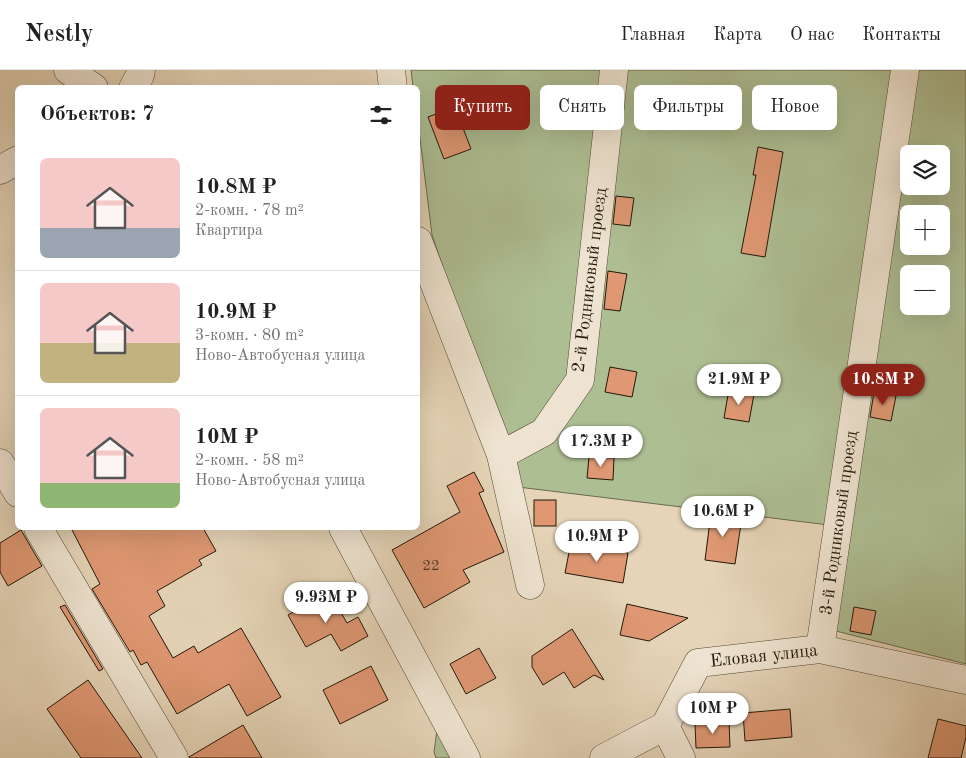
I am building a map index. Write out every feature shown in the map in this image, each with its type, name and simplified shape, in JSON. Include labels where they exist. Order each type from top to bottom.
[{"type":"street","points":[[68,70],[90,85]]},
{"type":"street","points":[[135,85],[141,70]]},
{"type":"street","points":[[391,70],[393,85]]},
{"type":"street","name":"2-й Родниковый проезд","points":[[501,455],[544,432],[580,380],[614,70]]},
{"type":"street","name":"3-й Родниковый проезд","points":[[820,649],[905,70]]},
{"type":"street","points":[[0,170],[15,162]]},
{"type":"street","points":[[420,246],[501,455],[530,585]]},
{"type":"street","points":[[0,463],[15,488]]},
{"type":"street","points":[[39,530],[174,758]]},
{"type":"street","points":[[344,530],[466,758]]},
{"type":"street","name":"Еловая улица","points":[[665,726],[698,663],[820,649],[966,680]]},
{"type":"street","points":[[604,758],[665,726],[681,758]]},
{"type":"green space","points":[[411,70],[966,70],[966,664],[836,631],[829,525],[518,487],[432,235],[420,138],[420,85],[413,85]]},
{"type":"green space","points":[[438,723],[460,758],[436,758],[434,752]]},
{"type":"building","points":[[435,114],[435,130],[464,130],[471,149],[444,159],[428,117]]},
{"type":"building","points":[[758,147],[783,152],[765,257],[741,253],[756,175],[753,175]]},
{"type":"building","points":[[616,196],[634,198],[630,226],[613,224]]},
{"type":"building","points":[[608,271],[627,274],[620,311],[604,309]]},
{"type":"building","points":[[610,367],[637,372],[632,397],[605,392]]},
{"type":"building","points":[[729,389],[754,394],[749,422],[724,418]]},
{"type":"building","points":[[874,392],[896,396],[891,421],[870,417]]},
{"type":"building","points":[[589,457],[614,458],[613,480],[587,478]]},
{"type":"building","points":[[474,472],[484,491],[479,493],[504,552],[463,570],[470,582],[424,608],[392,550],[460,512],[447,486]]},
{"type":"building","points":[[534,500],[556,500],[556,526],[534,526]]},
{"type":"building","points":[[711,513],[742,517],[735,564],[705,560]]},
{"type":"building","points":[[21,530],[42,566],[8,586],[0,572],[0,543]]},
{"type":"building","points":[[72,530],[204,530],[216,551],[199,560],[202,565],[157,591],[165,606],[149,616],[173,658],[194,646],[198,653],[241,628],[281,697],[247,716],[229,684],[177,714],[147,662],[141,665],[133,650],[130,652],[92,589],[100,584]]},
{"type":"building","points":[[571,542],[628,553],[623,583],[565,573]]},
{"type":"building","points":[[329,592],[347,623],[358,617],[368,636],[341,651],[331,634],[306,647],[288,615]]},
{"type":"building","points":[[627,604],[688,618],[649,641],[620,635]]},
{"type":"building","points":[[65,605],[103,669],[99,671],[60,607]]},
{"type":"building","points":[[854,607],[876,611],[871,635],[850,631]]},
{"type":"building","points":[[572,629],[604,680],[594,675],[574,688],[564,672],[543,685],[532,667],[532,656]]},
{"type":"building","points":[[479,648],[496,678],[466,694],[450,664]]},
{"type":"building","points":[[371,666],[388,700],[340,724],[323,690]]},
{"type":"building","points":[[88,680],[142,758],[81,758],[47,709]]},
{"type":"building","points":[[790,709],[792,737],[745,741],[743,713]]},
{"type":"building","points":[[938,719],[966,726],[966,737],[961,758],[928,758]]},
{"type":"building","points":[[729,722],[730,747],[696,748],[695,724]]},
{"type":"building","points":[[243,725],[262,758],[189,757]]}]
